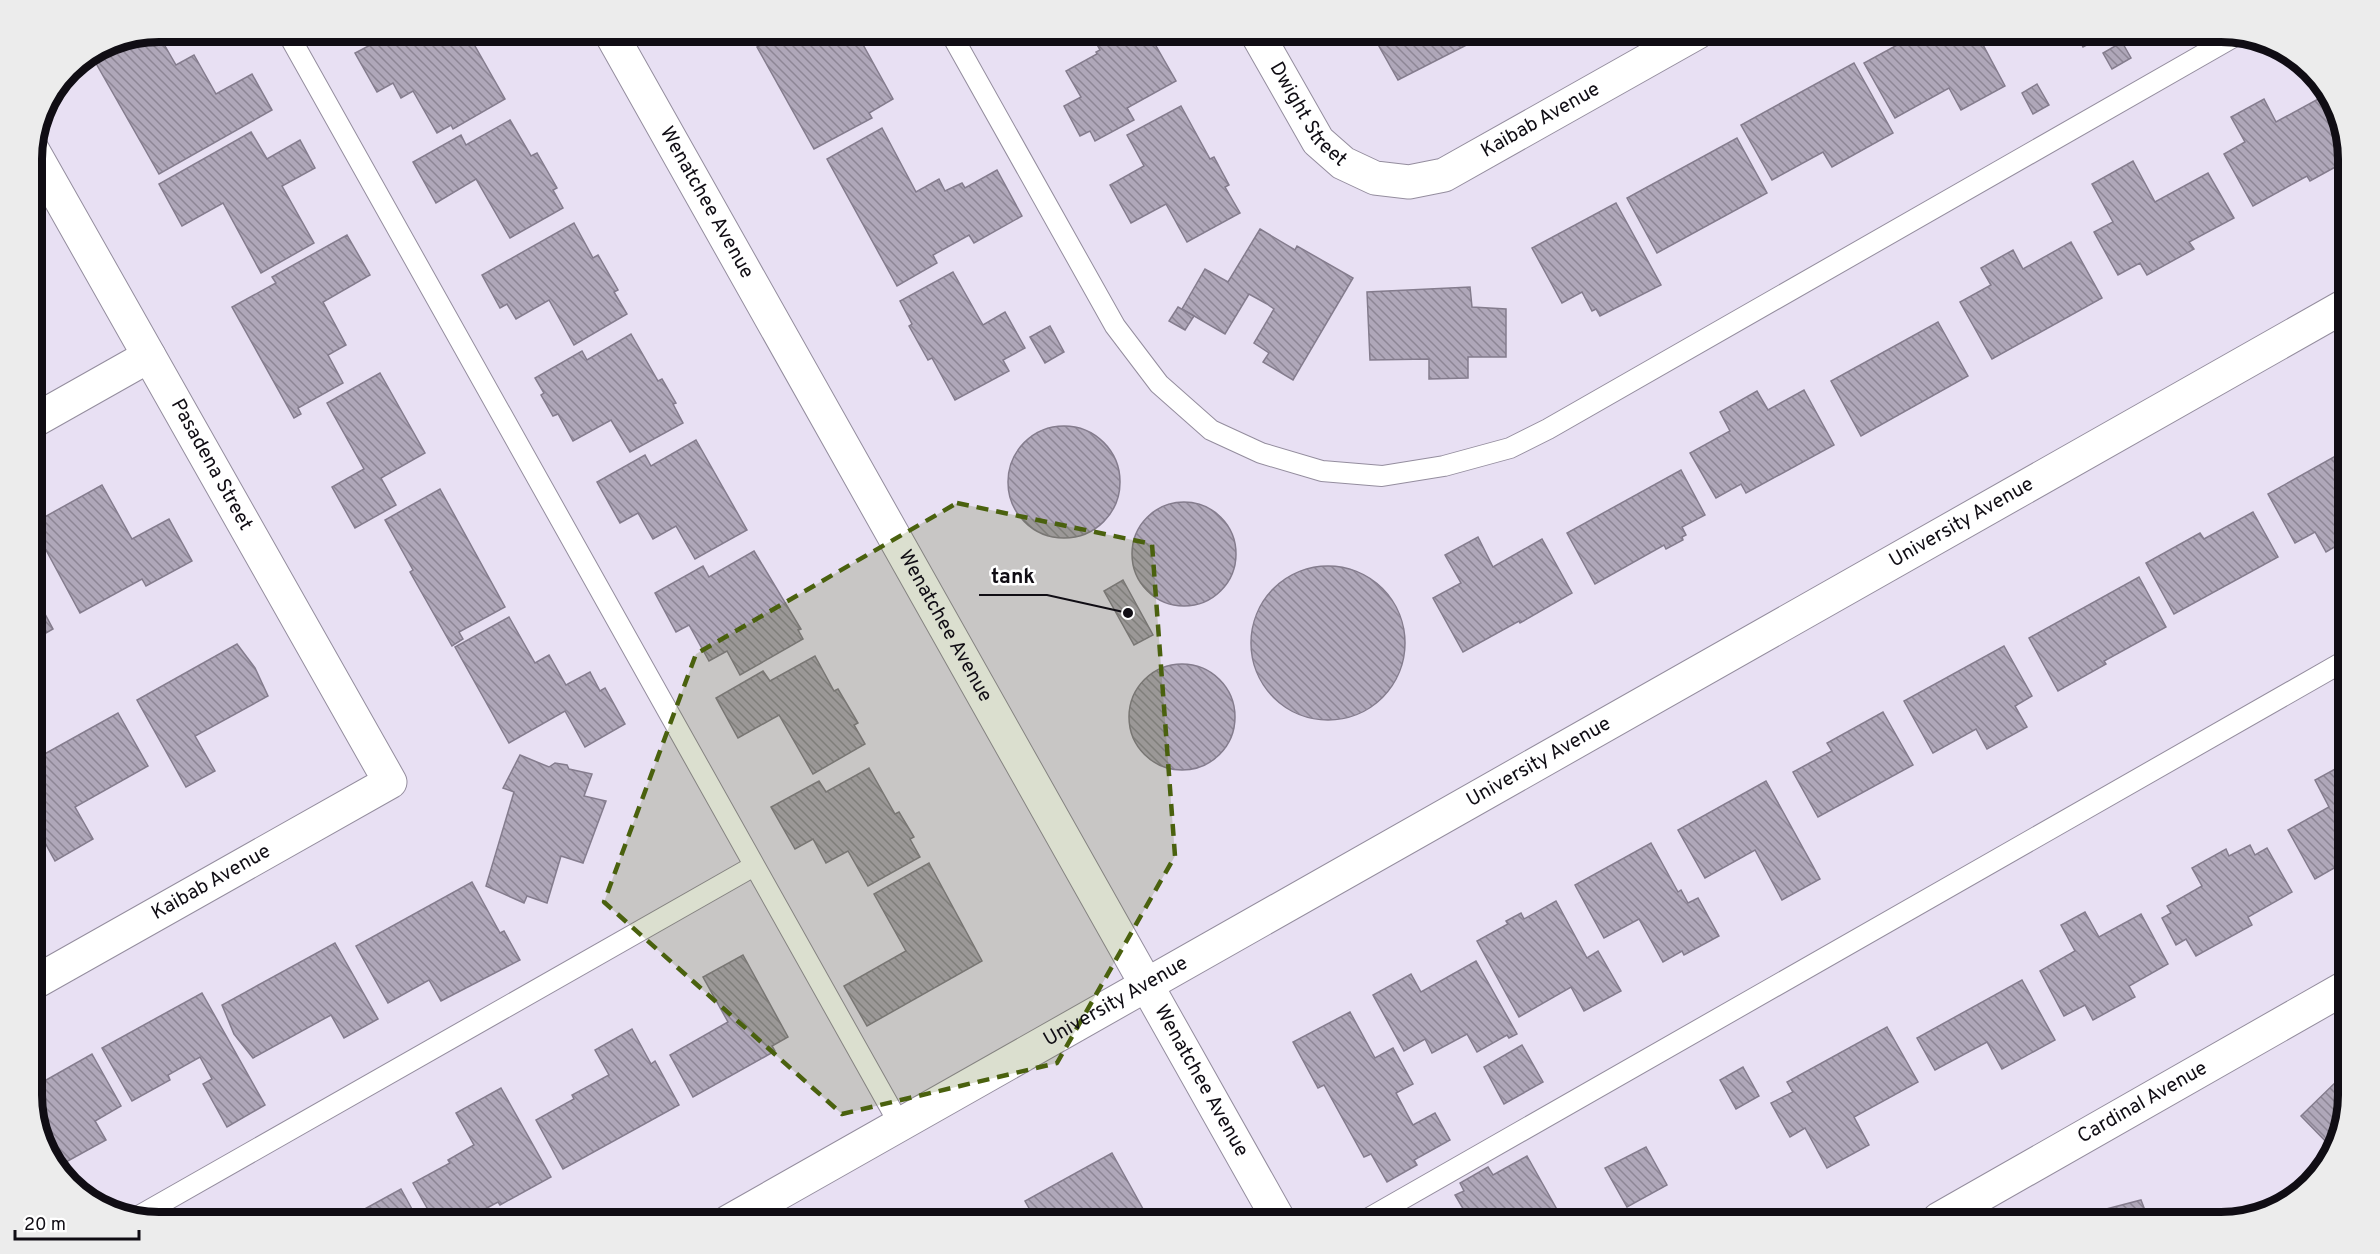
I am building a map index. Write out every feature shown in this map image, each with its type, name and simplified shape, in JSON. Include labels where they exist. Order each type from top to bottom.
[{"type":"street","name":"Wenatchee Avenue","points":[[616,42],[1274,1212]]},
{"type":"street","name":"Dwight Street","points":[[1262,42],[1318,141],[1343,163],[1375,178]]},
{"type":"street","name":"Kaibab Avenue","points":[[1375,178],[1409,182],[1444,175],[1680,42]]},
{"type":"street","name":"Pasadena Street","points":[[42,167],[390,782]]},
{"type":"street","name":"University Avenue","points":[[746,1212],[2338,310]]},
{"type":"street","points":[[42,416],[149,356]]},
{"type":"street","name":"Kaibab Avenue","points":[[42,978],[390,782]]},
{"type":"street","name":"Cardinal Avenue","points":[[1954,1212],[2338,992]]},
{"type":"lane","points":[[293,42],[900,1125]]},
{"type":"lane","points":[[956,42],[1115,326],[1160,384],[1211,430],[1261,453],[1322,471],[1382,476],[1444,466],[1510,448],[1539,434],[2225,42]]},
{"type":"lane","points":[[1380,1212],[2338,665]]},
{"type":"lane","points":[[147,1211],[754,867]]},
{"type":"highlighted area","points":[[957,503],[1152,544],[1175,856],[1057,1063],[842,1114],[604,902],[696,654]]},
{"type":"building","points":[[163,42],[176,65],[194,55],[216,94],[252,74],[272,110],[159,174],[95,61],[121,48],[136,44]]},
{"type":"building","points":[[376,42],[473,42],[505,99],[453,129],[451,125],[437,133],[413,91],[401,98],[393,83],[377,92],[355,53]]},
{"type":"building","points":[[767,42],[862,42],[893,99],[869,113],[872,118],[814,149],[757,47]]},
{"type":"building","points":[[1096,42],[1154,42],[1176,81],[1127,108],[1134,120],[1095,141],[1090,131],[1080,136],[1064,106],[1081,97],[1066,71],[1097,54],[1096,52],[1100,50]]},
{"type":"building","points":[[1377,42],[1472,42],[1398,80]]},
{"type":"building","points":[[1903,42],[1982,42],[2005,86],[1961,110],[1949,88],[1895,118],[1864,63]]},
{"type":"building","points":[[2080,42],[2092,42],[2083,47]]},
{"type":"building","points":[[2122,42],[2131,58],[2112,69],[2103,53]]},
{"type":"building","points":[[1854,63],[1893,133],[1832,167],[1823,152],[1772,180],[1741,125]]},
{"type":"building","points":[[2037,84],[2049,105],[2033,114],[2022,93]]},
{"type":"building","points":[[2320,98],[2332,121],[2336,136],[2338,166],[2310,181],[2307,176],[2253,206],[2224,154],[2245,142],[2231,117],[2264,99],[2276,122]]},
{"type":"building","points":[[1181,106],[1210,159],[1214,157],[1229,185],[1225,187],[1240,213],[1187,242],[1166,204],[1131,223],[1110,185],[1144,166],[1127,135]]},
{"type":"building","points":[[510,120],[531,156],[537,153],[557,188],[553,190],[563,208],[510,238],[476,179],[436,203],[413,162],[461,135],[466,145]]},
{"type":"building","points":[[882,128],[916,192],[939,179],[945,191],[962,183],[965,188],[997,170],[1022,216],[974,243],[969,235],[933,255],[937,263],[897,286],[827,159]]},
{"type":"building","points":[[251,132],[267,159],[300,140],[315,168],[282,186],[314,243],[261,273],[223,203],[182,226],[159,184]]},
{"type":"building","points":[[1737,138],[1767,193],[1657,253],[1627,198]]},
{"type":"building","points":[[2133,161],[2155,202],[2208,173],[2234,218],[2189,242],[2194,249],[2147,275],[2140,263],[2118,275],[2094,232],[2113,222],[2092,184]]},
{"type":"building","points":[[1616,203],[1661,285],[1600,316],[1596,309],[1592,311],[1582,292],[1562,303],[1532,248]]},
{"type":"building","points":[[574,223],[593,258],[598,255],[618,290],[614,292],[627,314],[574,345],[549,300],[516,319],[507,304],[500,308],[482,275]]},
{"type":"building","points":[[1260,229],[1295,250],[1297,246],[1353,278],[1293,380],[1263,362],[1269,353],[1254,343],[1274,309],[1267,304],[1249,294],[1225,334],[1182,309],[1205,269],[1228,282]]},
{"type":"building","points":[[347,235],[370,275],[323,302],[346,345],[328,355],[343,383],[298,408],[301,414],[294,418],[232,307],[276,283],[272,277]]},
{"type":"building","points":[[2071,242],[2102,298],[1992,359],[1960,302],[1991,285],[1981,268],[2013,250],[2023,269]]},
{"type":"building","points":[[953,272],[983,325],[1005,312],[1025,348],[1003,360],[1009,371],[955,400],[932,358],[928,360],[909,326],[912,324],[900,301]]},
{"type":"building","points":[[1470,287],[1472,307],[1506,309],[1506,357],[1468,357],[1468,378],[1429,379],[1429,359],[1370,360],[1367,292]]},
{"type":"building","points":[[1178,307],[1194,316],[1185,330],[1169,321]]},
{"type":"building","points":[[1938,322],[1968,376],[1861,436],[1831,381]]},
{"type":"building","points":[[1050,326],[1064,352],[1045,363],[1030,337]]},
{"type":"building","points":[[631,334],[658,381],[662,379],[676,403],[673,404],[683,423],[630,452],[611,420],[573,441],[558,414],[553,416],[541,395],[544,393],[535,378],[582,351],[587,360]]},
{"type":"building","points":[[380,373],[425,453],[381,478],[396,505],[355,528],[332,487],[364,469],[327,403]]},
{"type":"building","points":[[1804,390],[1834,445],[1746,493],[1741,484],[1716,498],[1690,453],[1730,431],[1720,412],[1757,391],[1768,410]]},
{"type":"building","points":[[1064,426],[1086,430],[1104,442],[1116,460],[1120,482],[1116,504],[1104,522],[1086,534],[1064,538],[1042,534],[1024,522],[1012,504],[1008,482],[1012,460],[1024,442],[1042,430]]},
{"type":"building","points":[[696,440],[747,530],[695,559],[676,526],[653,539],[638,513],[620,523],[597,482],[645,455],[651,466]]},
{"type":"building","points":[[2338,455],[2338,545],[2326,552],[2315,532],[2295,543],[2268,494]]},
{"type":"building","points":[[1681,470],[1705,515],[1682,527],[1686,535],[1682,537],[1683,540],[1666,549],[1664,545],[1595,584],[1567,533]]},
{"type":"building","points":[[102,485],[132,539],[169,519],[192,561],[146,586],[142,579],[80,613],[42,543],[42,518]]},
{"type":"building","points":[[440,489],[505,607],[459,632],[463,639],[452,646],[410,572],[413,570],[385,520]]},
{"type":"building","points":[[1184,502],[1204,506],[1221,517],[1232,534],[1236,554],[1232,574],[1221,591],[1204,602],[1184,606],[1164,602],[1147,591],[1136,574],[1132,554],[1136,534],[1147,517],[1164,506]]},
{"type":"building","points":[[2253,512],[2278,557],[2174,614],[2146,563],[2200,533],[2204,539]]},
{"type":"building","points":[[1478,537],[1493,567],[1542,539],[1572,593],[1463,652],[1433,598],[1461,583],[1445,555]]},
{"type":"building","points":[[754,551],[801,629],[798,630],[803,639],[740,675],[727,651],[709,661],[689,625],[676,632],[655,593],[703,566],[709,577]]},
{"type":"building","points":[[1328,566],[1357,572],[1371,579],[1382,589],[1392,600],[1399,614],[1405,643],[1399,672],[1392,686],[1382,697],[1371,707],[1357,714],[1328,720],[1299,714],[1285,707],[1274,697],[1264,686],[1257,672],[1251,643],[1257,614],[1264,600],[1274,589],[1285,579],[1299,572]]},
{"type":"building","points":[[2139,577],[2166,627],[2104,661],[2106,664],[2058,691],[2029,638]]},
{"type":"building","points":[[1123,580],[1153,635],[1134,645],[1104,591]]},
{"type":"building","points":[[42,608],[53,629],[42,635]]},
{"type":"building","points":[[509,617],[535,663],[549,655],[566,685],[590,672],[600,691],[605,688],[625,724],[585,747],[565,711],[509,743],[455,647]]},
{"type":"building","points":[[237,644],[255,668],[268,696],[195,736],[215,771],[186,787],[137,700]]},
{"type":"building","points":[[2004,646],[2032,696],[2015,706],[2027,727],[1987,749],[1976,729],[1933,753],[1904,701]]},
{"type":"building","points":[[815,656],[834,691],[838,689],[858,723],[854,725],[865,744],[813,774],[779,715],[738,738],[716,698],[763,671],[770,681]]},
{"type":"building","points":[[1182,664],[1202,668],[1220,679],[1231,697],[1235,717],[1231,737],[1220,755],[1202,766],[1182,770],[1162,766],[1144,755],[1133,737],[1129,717],[1133,697],[1144,679],[1162,668]]},
{"type":"building","points":[[1883,712],[1913,765],[1818,817],[1793,772],[1832,751],[1827,743]]},
{"type":"building","points":[[118,713],[148,766],[75,807],[93,839],[55,861],[42,837],[42,755]]},
{"type":"building","points":[[520,755],[549,767],[555,763],[592,774],[584,796],[606,801],[583,863],[561,856],[547,903],[527,896],[524,903],[486,886],[514,792],[503,788]]},
{"type":"building","points":[[2338,767],[2338,866],[2315,879],[2288,830],[2329,807],[2315,780]]},
{"type":"building","points":[[869,768],[895,814],[899,812],[914,837],[910,839],[920,857],[868,886],[848,851],[826,863],[813,839],[795,849],[771,807],[819,781],[826,792]]},
{"type":"building","points":[[1766,781],[1820,879],[1782,900],[1755,850],[1705,878],[1678,830]]},
{"type":"building","points":[[1651,843],[1678,892],[1681,890],[1688,903],[1698,898],[1719,936],[1684,955],[1682,951],[1663,962],[1639,919],[1604,938],[1575,885]]},
{"type":"building","points":[[2250,845],[2255,855],[2267,848],[2292,892],[2248,917],[2252,925],[2196,956],[2186,939],[2176,945],[2162,918],[2171,913],[2167,906],[2202,886],[2192,868],[2226,849],[2229,856]]},
{"type":"building","points":[[929,863],[982,961],[867,1026],[844,986],[906,951],[874,894]]},
{"type":"building","points":[[472,882],[500,933],[504,931],[520,960],[441,1001],[429,980],[388,1003],[356,946]]},
{"type":"building","points":[[1556,901],[1587,958],[1598,951],[1621,991],[1584,1011],[1571,987],[1519,1017],[1477,941],[1508,924],[1506,921],[1521,913],[1524,919]]},
{"type":"building","points":[[2085,912],[2099,937],[2141,914],[2168,964],[2129,986],[2135,997],[2093,1020],[2085,1005],[2064,1016],[2040,971],[2075,951],[2061,925]]},
{"type":"building","points":[[335,943],[378,1019],[344,1038],[331,1015],[253,1058],[234,1034],[222,1005]]},
{"type":"building","points":[[743,955],[788,1037],[772,1046],[775,1051],[693,1097],[670,1055],[728,1022],[703,977]]},
{"type":"building","points":[[1476,961],[1517,1034],[1509,1038],[1507,1035],[1477,1052],[1467,1034],[1432,1053],[1425,1039],[1404,1051],[1373,995],[1411,974],[1421,992]]},
{"type":"building","points":[[2022,980],[2055,1040],[2002,1069],[1987,1042],[1935,1070],[1917,1038]]},
{"type":"building","points":[[202,993],[265,1105],[227,1127],[203,1084],[212,1079],[200,1057],[168,1075],[170,1080],[132,1101],[102,1048]]},
{"type":"building","points":[[1350,1012],[1375,1058],[1393,1048],[1413,1084],[1396,1093],[1413,1125],[1435,1113],[1450,1140],[1414,1160],[1417,1165],[1387,1182],[1371,1154],[1364,1157],[1324,1085],[1318,1088],[1293,1042]]},
{"type":"building","points":[[1887,1027],[1918,1082],[1854,1117],[1869,1145],[1827,1168],[1805,1128],[1790,1137],[1771,1103],[1793,1092],[1787,1082]]},
{"type":"building","points":[[632,1029],[651,1064],[655,1061],[679,1105],[563,1169],[536,1120],[574,1099],[572,1095],[609,1075],[595,1050]]},
{"type":"building","points":[[1522,1045],[1543,1082],[1504,1104],[1484,1067]]},
{"type":"building","points":[[92,1054],[121,1106],[95,1121],[106,1140],[64,1163],[48,1133],[42,1103],[42,1082]]},
{"type":"building","points":[[1743,1067],[1759,1096],[1736,1109],[1720,1080]]},
{"type":"building","points":[[2338,1080],[2336,1118],[2328,1143],[2301,1116]]},
{"type":"building","points":[[501,1088],[551,1177],[500,1205],[498,1202],[479,1212],[429,1212],[413,1183],[450,1163],[448,1160],[474,1145],[456,1113]]},
{"type":"building","points":[[1646,1147],[1667,1185],[1627,1207],[1605,1168]]},
{"type":"building","points":[[1112,1153],[1143,1209],[1137,1212],[1031,1212],[1025,1201]]},
{"type":"building","points":[[1527,1156],[1558,1212],[1465,1212],[1455,1195],[1464,1191],[1460,1183],[1488,1167],[1493,1175]]},
{"type":"building","points":[[401,1189],[414,1212],[359,1212]]},
{"type":"building","points":[[2141,1200],[2146,1212],[2095,1212]]},
{"type":"place","name":"tank","points":[[1128,613]]}]
